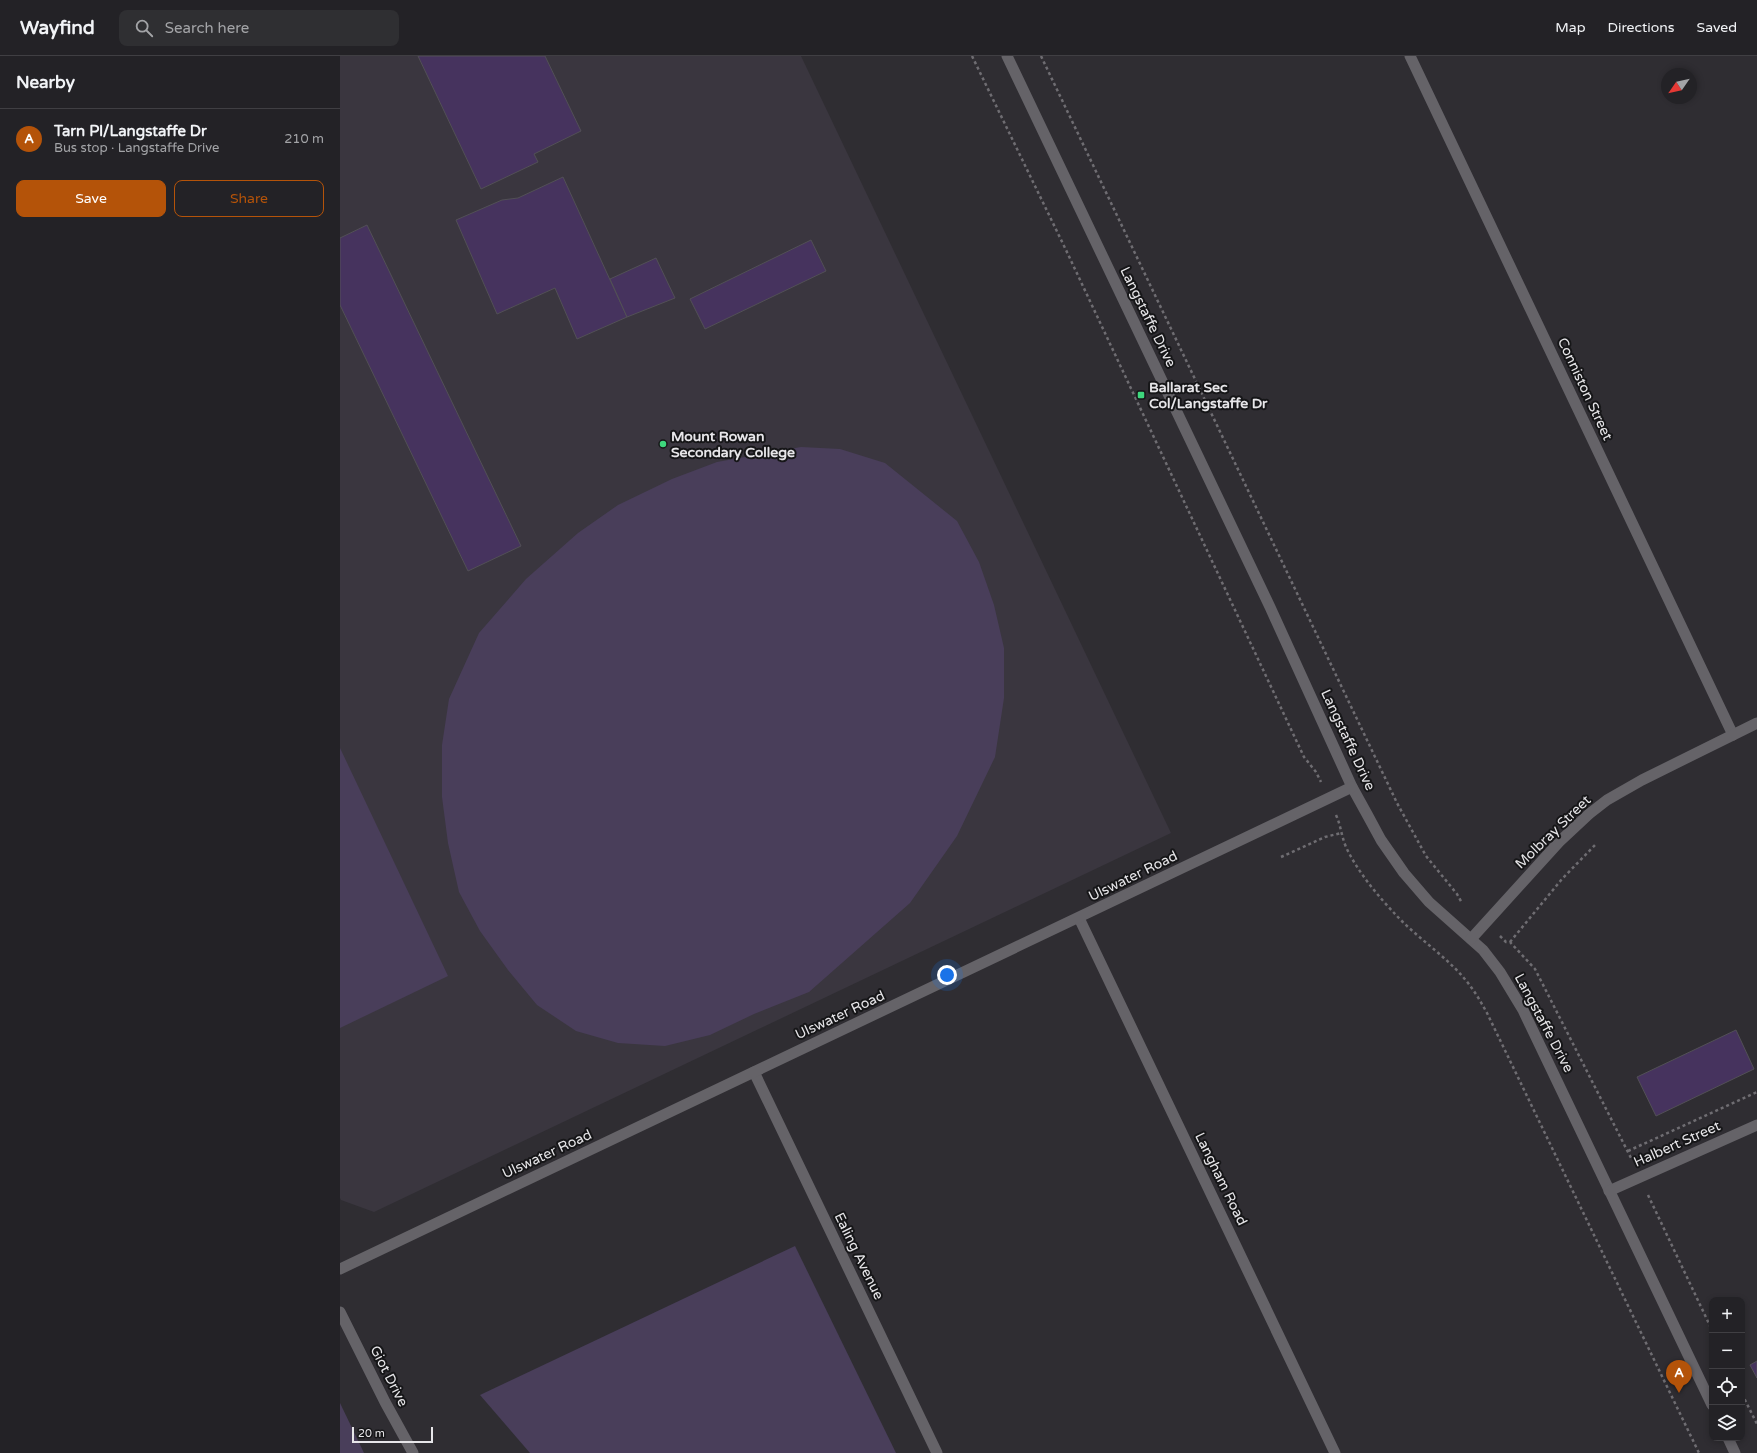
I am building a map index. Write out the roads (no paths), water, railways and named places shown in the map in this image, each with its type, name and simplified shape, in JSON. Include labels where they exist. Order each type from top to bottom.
[{"type":"street","name":"Langstaffe Drive","points":[[1006,56],[1270,607],[1352,787],[1381,840],[1404,873],[1440,912],[1471,939],[1493,963],[1523,1010],[1709,1399]]},
{"type":"street","name":"Conniston Street","points":[[1410,56],[1733,735]]},
{"type":"street","name":"Molbray Street","points":[[1471,939],[1560,842],[1589,814],[1607,800],[1642,780],[1757,724]]},
{"type":"street","name":"Ulswater Road","points":[[340,1269],[1352,787]]},
{"type":"street","name":"Langham Road","points":[[1079,918],[1335,1453]]},
{"type":"street","name":"Ealing Avenue","points":[[754,1072],[937,1453]]},
{"type":"street","name":"Halbert Street","points":[[1609,1191],[1757,1125]]},
{"type":"street","name":"Giot Drive","points":[[340,1312],[385,1402],[413,1453]]},
{"type":"street","points":[[1729,1441],[1735,1453]]},
{"type":"place","name":"Ballarat Sec Col/Langstaffe Dr","points":[[1141,395]]},
{"type":"place","name":"Mount Rowan Secondary College","points":[[663,444]]},
{"type":"place","name":"Tarn Pl/Langstaffe Dr","points":[[1679,1393]]}]
